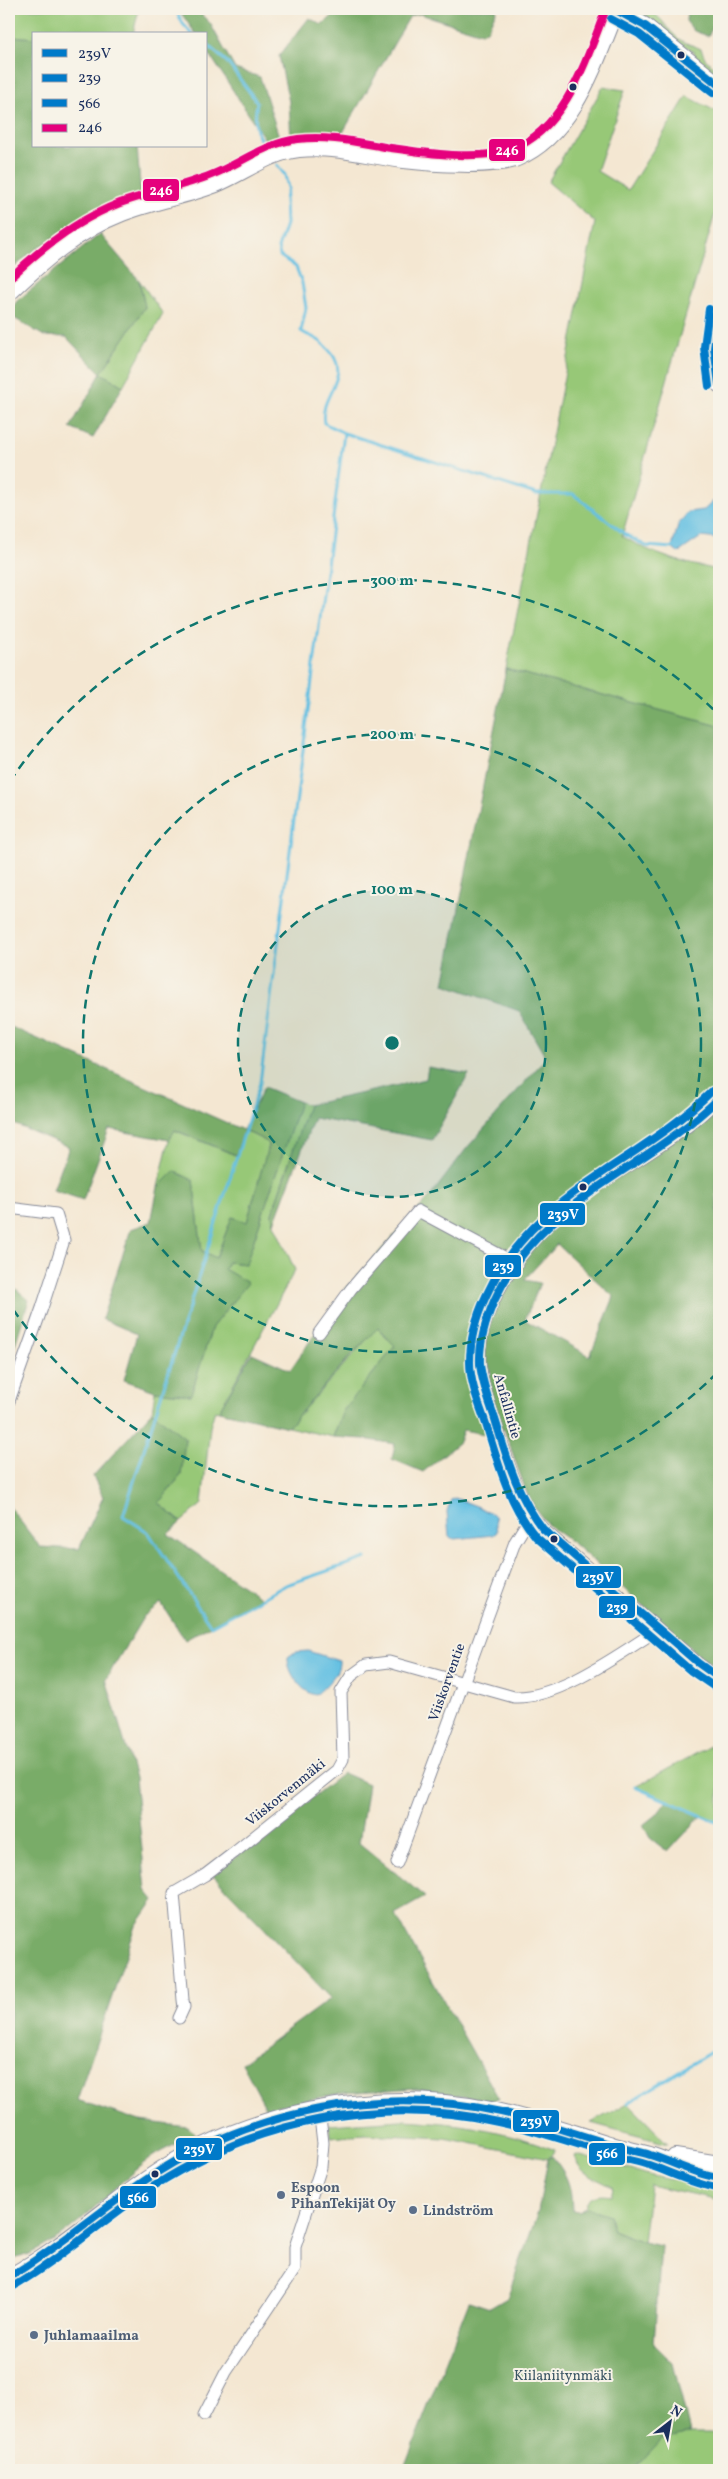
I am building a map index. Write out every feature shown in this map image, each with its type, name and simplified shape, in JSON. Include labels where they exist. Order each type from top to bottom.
[{"type":"street","points":[[9,293],[36,267],[71,240],[104,221],[143,206],[216,184],[273,156],[298,149],[326,148],[414,161],[493,164],[516,159],[554,133],[567,115],[581,91],[617,10],[645,26],[719,85]]},
{"type":"street","points":[[719,311],[716,344],[719,384]]},
{"type":"street","name":"Anfallintie","points":[[719,1098],[663,1145],[570,1206],[553,1222],[500,1287],[482,1333],[480,1363],[485,1390],[500,1437],[531,1516],[543,1529],[659,1629],[719,1678]]},
{"type":"street","points":[[9,1208],[56,1214],[64,1240],[9,1402]]},
{"type":"street","points":[[319,1333],[351,1288],[418,1211],[517,1264]]},
{"type":"street","name":"Viiskorventie","points":[[397,1863],[515,1542],[531,1516]]},
{"type":"street","name":"Viiskorvenmäki","points":[[179,2018],[184,2007],[174,1893],[205,1875],[337,1770],[342,1759],[341,1692],[344,1684],[366,1665],[389,1662],[514,1697],[540,1695],[605,1663],[659,1629]]},
{"type":"street","points":[[9,2277],[50,2253],[148,2179],[177,2160],[248,2128],[319,2109],[389,2101],[448,2103],[519,2117],[650,2155],[707,2177],[719,2178]]},
{"type":"street","points":[[204,2415],[226,2372],[295,2269],[295,2247],[321,2167],[322,2143],[319,2109]]},
{"type":"street","points":[[650,2155],[719,2164]]},
{"type":"green space","points":[[9,9],[139,9],[133,32],[32,32],[32,38],[9,36]]},
{"type":"green space","points":[[178,9],[196,9],[210,23],[235,69],[260,77],[280,140],[268,144],[208,52],[208,32],[195,32]]},
{"type":"green space","points":[[341,9],[497,9],[488,29],[482,33],[420,14],[410,16],[338,141],[312,137],[291,141],[289,102],[279,56],[309,18],[322,25]]},
{"type":"green space","points":[[632,9],[642,10],[655,15],[679,39],[701,49],[706,60],[719,71],[719,78],[695,58],[694,52],[675,42]]},
{"type":"green space","points":[[687,9],[719,9],[719,16],[708,36],[694,31],[686,21]]},
{"type":"green space","points":[[9,36],[32,38],[32,148],[137,148],[141,197],[95,209],[32,252],[9,272]]},
{"type":"green space","points":[[603,87],[625,90],[597,171],[628,190],[687,96],[719,113],[719,200],[622,536],[669,558],[719,570],[719,726],[506,669],[595,222],[548,182]]},
{"type":"green space","points":[[100,234],[139,280],[145,307],[101,373],[66,337],[44,336],[9,315],[17,301]]},
{"type":"green space","points":[[139,280],[163,314],[123,386],[101,373],[145,307]]},
{"type":"green space","points":[[101,373],[123,386],[93,438],[70,428]]},
{"type":"green space","points":[[506,669],[719,726],[719,1166],[716,1179],[719,1251],[719,1670],[699,1656],[574,1544],[548,1525],[530,1502],[504,1429],[484,1434],[463,1430],[459,1442],[423,1472],[392,1459],[395,1444],[333,1437],[343,1411],[395,1346],[378,1328],[352,1354],[288,1427],[219,1411],[252,1353],[290,1370],[348,1286],[432,1194],[466,1149],[546,1058],[519,1011],[444,984]],"holes":[[[557,1244],[614,1297],[590,1356],[525,1320],[540,1283],[524,1280]]]},
{"type":"green space","points":[[9,1026],[243,1130],[264,1087],[300,1102],[246,1264],[228,1262],[224,1269],[248,1283],[212,1327],[191,1395],[155,1391],[124,1380],[137,1334],[102,1319],[131,1229],[151,1222],[158,1187],[174,1171],[193,1180],[202,1251],[216,1258],[232,1217],[247,1222],[269,1143],[244,1130],[236,1155],[175,1130],[169,1140],[109,1129],[83,1200],[53,1190],[69,1147],[9,1122]]},
{"type":"green space","points":[[428,1067],[469,1074],[432,1140],[314,1118],[274,1223],[272,1214],[308,1105],[426,1079]]},
{"type":"green space","points":[[300,1102],[308,1105],[272,1214],[274,1224],[295,1270],[219,1411],[215,1410],[210,1427],[202,1504],[181,1522],[159,1503],[181,1475],[185,1438],[152,1412],[155,1391],[191,1395],[212,1327],[247,1283],[224,1269],[228,1262],[246,1264]]},
{"type":"green space","points":[[174,1130],[235,1155],[243,1130],[269,1143],[247,1222],[232,1217],[216,1258],[202,1251],[193,1180],[158,1187],[169,1140]]},
{"type":"green space","points":[[9,1283],[29,1300],[9,1364]]},
{"type":"green space","points":[[377,1328],[395,1346],[343,1411],[333,1437],[288,1427]]},
{"type":"green space","points":[[152,1412],[185,1438],[181,1475],[159,1503],[181,1522],[168,1534],[261,1598],[185,1640],[161,1603],[144,1616],[106,1679],[135,1778],[146,1890],[154,1900],[136,1926],[77,2100],[140,2121],[188,2127],[197,2135],[152,2157],[85,2216],[50,2243],[31,2253],[10,2260],[9,1506],[40,1547],[79,1549],[103,1497],[93,1476]]},
{"type":"green space","points":[[719,1741],[719,1823],[635,1787]]},
{"type":"green space","points":[[343,1773],[368,1784],[359,1843],[425,1897],[395,1914],[499,2099],[488,2101],[417,2088],[342,2093],[266,2108],[242,2063],[331,1998],[213,1875]]},
{"type":"green space","points":[[667,1801],[701,1816],[668,1852],[650,1838],[643,1825],[658,1813]]},
{"type":"green space","points":[[628,2103],[668,2144],[591,2123]]},
{"type":"green space","points":[[401,2120],[480,2128],[518,2137],[555,2150],[548,2159],[445,2138],[365,2134],[330,2137],[329,2125]]},
{"type":"green space","name":"Kiilaniitynmäki","points":[[552,2156],[568,2181],[572,2210],[579,2211],[585,2207],[609,2215],[613,2230],[643,2242],[661,2246],[654,2344],[673,2363],[690,2433],[661,2440],[633,2470],[403,2470],[469,2301],[490,2308],[507,2298],[538,2212],[548,2159]]},
{"type":"green space","points":[[575,2156],[652,2176],[719,2189],[719,2200],[650,2185],[643,2242],[613,2230],[609,2215],[585,2207],[589,2200],[595,2196],[611,2196],[613,2188],[585,2172],[577,2163]]},
{"type":"green space","points":[[690,2433],[719,2433],[719,2470],[633,2470],[661,2439]]},
{"type":"water","points":[[719,496],[719,539],[701,537],[678,553],[672,548],[678,525],[688,512],[704,510]]},
{"type":"water","points":[[455,1498],[479,1507],[495,1516],[497,1532],[493,1535],[455,1539],[449,1537],[447,1511],[451,1500]]},
{"type":"water","points":[[308,1651],[339,1661],[335,1675],[316,1695],[306,1690],[296,1681],[288,1663],[288,1657],[295,1652]]},
{"type":"waterway","points":[[175,9],[183,24],[190,32]]},
{"type":"waterway","points":[[208,46],[227,62],[257,102],[255,115],[257,133],[267,149]]},
{"type":"waterway","points":[[277,165],[285,175],[288,188],[285,199],[286,224],[278,248],[280,256],[296,267],[302,283],[306,308],[301,331],[322,343],[334,356],[338,366],[337,375],[326,402],[324,423],[344,433],[536,494],[573,494],[626,535],[646,546],[672,548],[674,546]]},
{"type":"waterway","points":[[344,433],[260,1083],[123,1516],[148,1532],[211,1626],[286,1585],[366,1558]]},
{"type":"waterway","points":[[635,1787],[719,1823]]},
{"type":"waterway","points":[[628,2103],[719,2047]]},
{"type":"transit line","name":"246","points":[[9,279],[61,235],[89,217],[131,199],[211,175],[264,149],[286,141],[310,138],[333,139],[452,155],[484,155],[512,149],[531,139],[547,125],[560,109],[582,69],[606,9]]},
{"type":"transit line","name":"239V","points":[[616,10],[645,26],[719,85]]},
{"type":"transit line","name":"239","points":[[611,19],[639,34],[713,93]]},
{"type":"transit line","name":"239","points":[[709,309],[704,347],[709,386]]},
{"type":"transit line","name":"239V","points":[[719,311],[714,348],[719,384]]},
{"type":"transit line","name":"239","points":[[712,1091],[651,1140],[558,1205],[530,1231],[506,1260],[486,1296],[474,1328],[470,1362],[475,1393],[505,1483],[527,1525],[536,1537],[691,1671],[713,1686]]},
{"type":"transit line","name":"239V","points":[[719,1098],[690,1124],[566,1211],[538,1236],[514,1266],[494,1301],[488,1316],[480,1356],[484,1385],[509,1462],[526,1503],[543,1529],[698,1663],[719,1678]]},
{"type":"transit line","name":"239V","points":[[9,2277],[45,2254],[147,2179],[187,2155],[229,2136],[273,2120],[363,2103],[410,2101],[456,2104],[501,2112],[646,2154],[701,2174],[719,2178]]},
{"type":"transit line","name":"566","points":[[14,2286],[32,2275],[136,2198],[193,2163],[234,2145],[276,2130],[364,2113],[408,2111],[453,2114],[498,2122],[649,2165],[691,2181],[717,2188]]},
{"type":"place","name":"Espoon PihanTekijät Oy","points":[[281,2195]]},
{"type":"place","name":"Lindström","points":[[413,2210]]},
{"type":"place","name":"Juhlamaailma","points":[[34,2335]]}]
